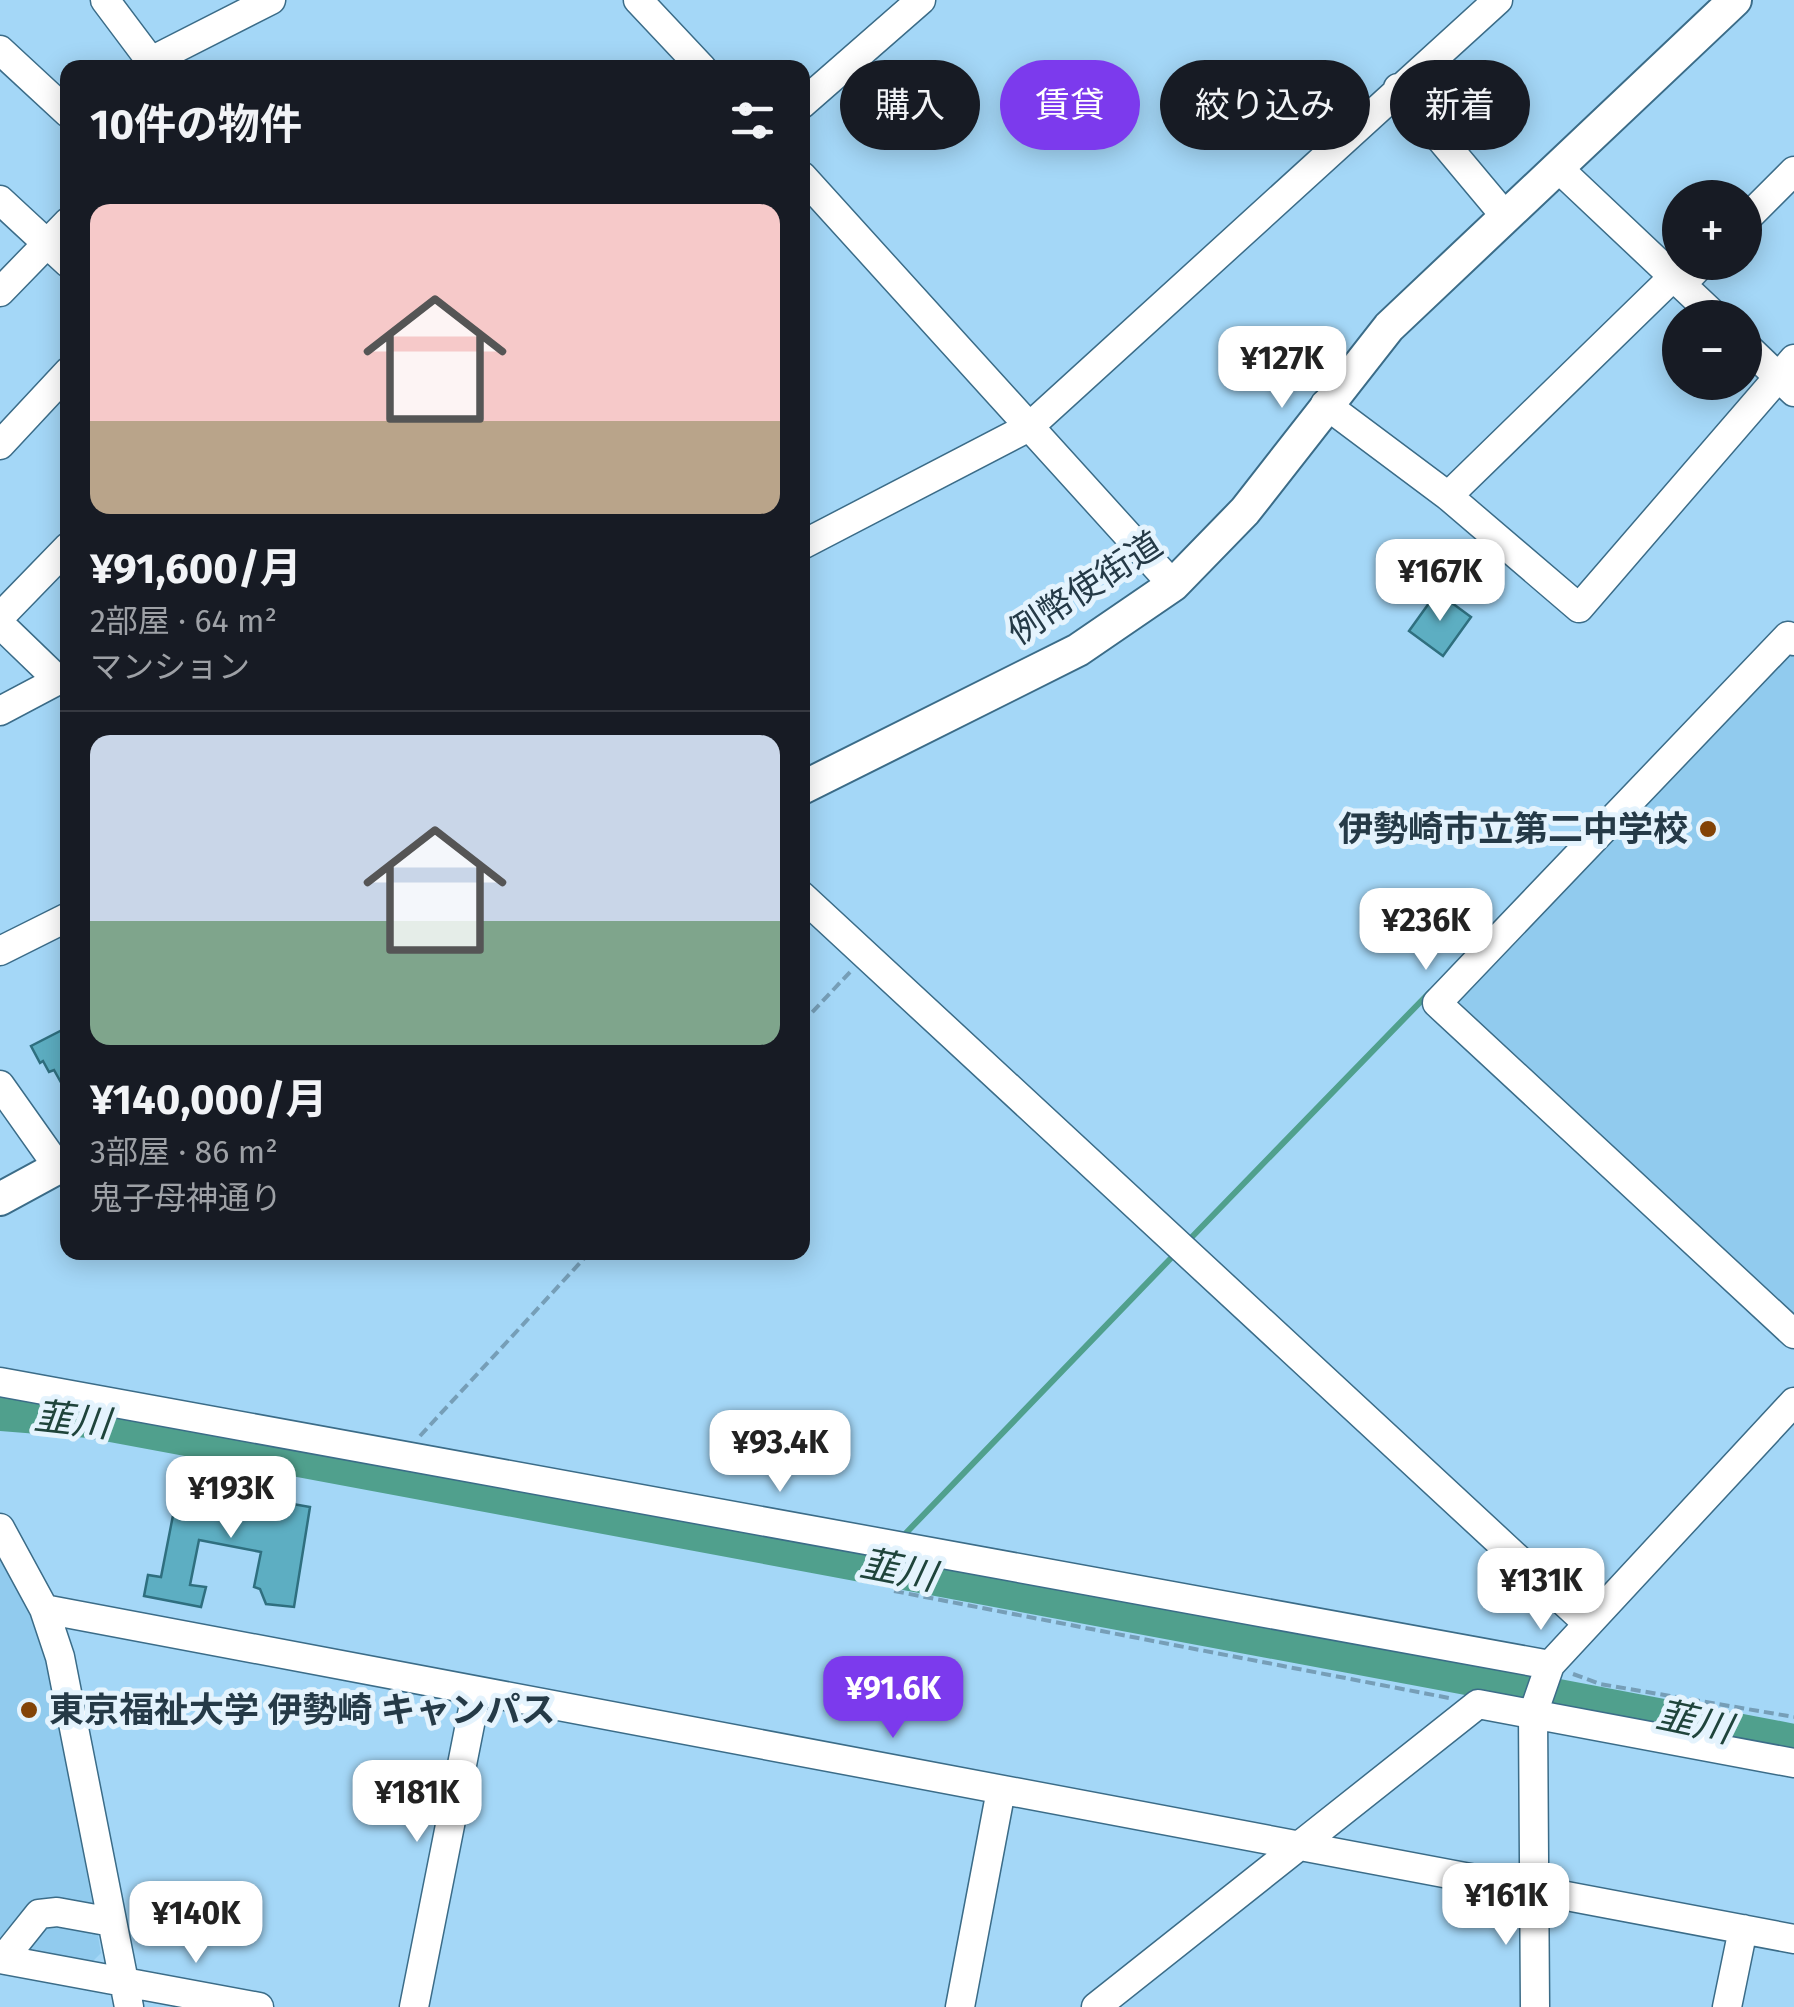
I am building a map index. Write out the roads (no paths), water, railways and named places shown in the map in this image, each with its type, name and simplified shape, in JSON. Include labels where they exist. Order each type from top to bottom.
[{"type":"main road","name":"例幣使街道","points":[[810,784],[1078,650],[1172,585],[1244,511],[1389,326],[1736,0]]},
{"type":"main road","points":[[0,1199],[60,1167]]},
{"type":"street","points":[[105,0],[151,60]]},
{"type":"street","points":[[161,60],[271,0]]},
{"type":"street","points":[[638,0],[694,60]]},
{"type":"street","points":[[810,97],[922,0]]},
{"type":"street","points":[[1430,60],[1498,0]]},
{"type":"street","points":[[0,50],[60,106]]},
{"type":"street","points":[[810,542],[1029,427],[1390,95]]},
{"type":"street","points":[[1450,150],[1506,217]]},
{"type":"street","points":[[1558,167],[1662,265]]},
{"type":"street","points":[[1762,203],[1794,170]]},
{"type":"street","points":[[810,185],[1172,585]]},
{"type":"street","points":[[0,200],[57,254],[0,292]]},
{"type":"street","points":[[1448,496],[1678,280],[1699,300]]},
{"type":"street","points":[[1326,404],[1448,496],[1578,608],[1788,376],[1762,357]]},
{"type":"street","points":[[0,445],[60,381]]},
{"type":"street","points":[[0,617],[60,554]]},
{"type":"street","points":[[0,624],[60,675]]},
{"type":"street","points":[[1792,636],[1437,1003],[1794,1334]]},
{"type":"street","points":[[0,711],[60,680]]},
{"type":"street","points":[[810,904],[1587,1623]]},
{"type":"street","points":[[0,951],[60,921]]},
{"type":"street","points":[[0,1085],[60,1161]]},
{"type":"street","points":[[0,1382],[1549,1669]]},
{"type":"street","points":[[1536,2007],[1534,1710],[1549,1669],[1587,1623],[1794,1402]]},
{"type":"street","points":[[0,1528],[44,1609],[60,1657],[126,1994]]},
{"type":"street","points":[[44,1609],[476,1694],[1300,1844],[1794,1939]]},
{"type":"street","points":[[414,2007],[476,1694]]},
{"type":"street","points":[[1096,2007],[1478,1704],[1534,1710],[1794,1763]]},
{"type":"street","points":[[960,2007],[1001,1790]]},
{"type":"street","points":[[112,1922],[56,1912],[38,1914],[2,1959],[126,1994],[259,2007]]},
{"type":"street","points":[[1727,2007],[1744,1929]]},
{"type":"waterway","points":[[1188,1241],[1430,992]]},
{"type":"waterway","points":[[906,1533],[1174,1255]]},
{"type":"waterway","name":"韮川","points":[[0,1412],[90,1419],[1510,1684],[1542,1695],[1794,1743]]},
{"type":"waterway","points":[[888,1567],[894,1555]]},
{"type":"place","name":"伊勢崎市立第二中学校","points":[[1708,829]]},
{"type":"place","name":"東京福祉大学 伊勢崎 キャンパス","points":[[29,1710]]}]
